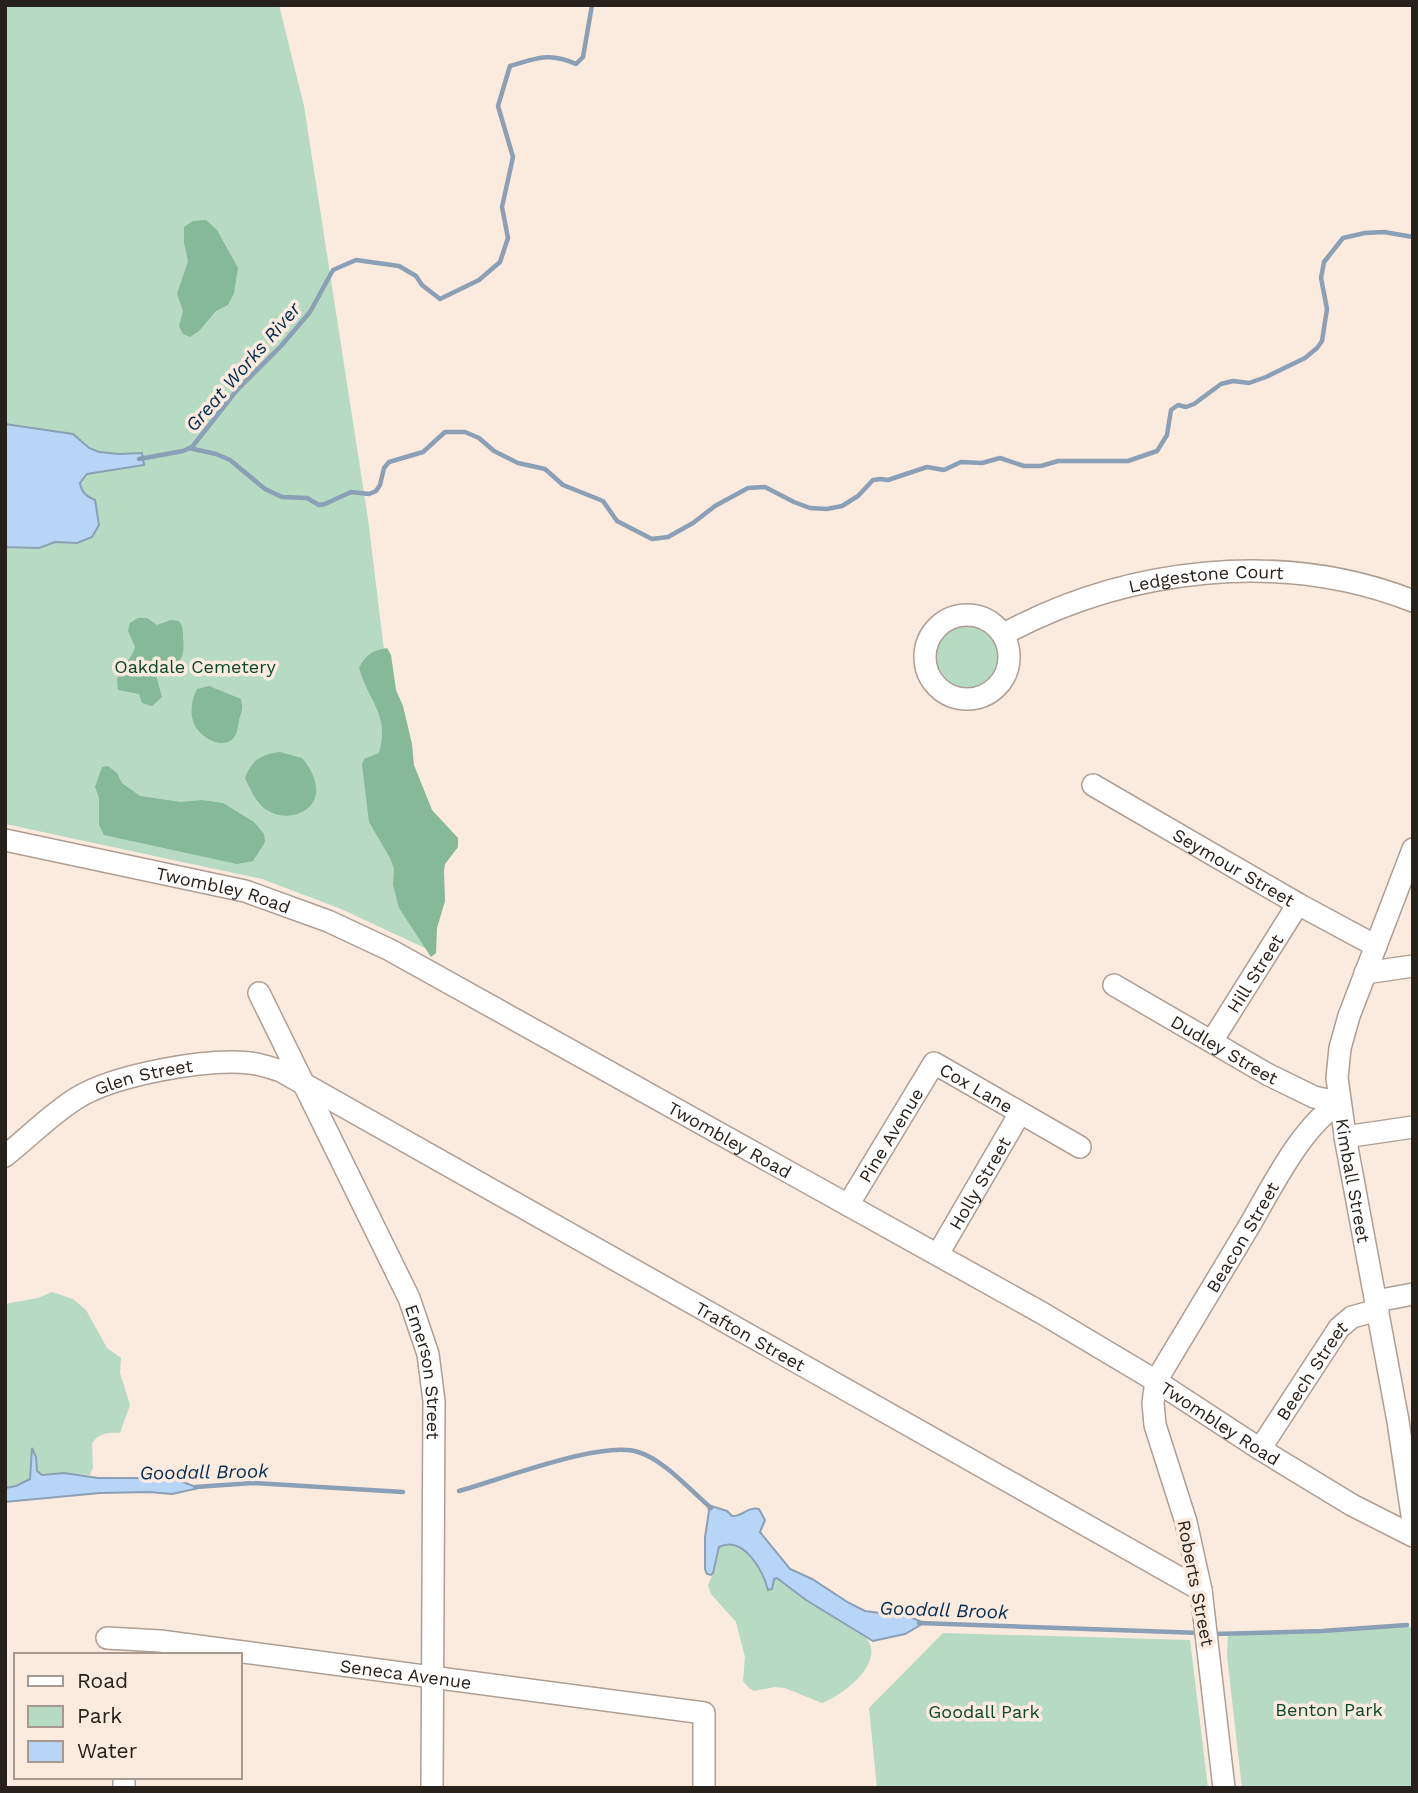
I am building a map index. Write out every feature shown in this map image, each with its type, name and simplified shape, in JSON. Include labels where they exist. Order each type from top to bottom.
[{"type":"street","name":"Ledgestone Court","points":[[1004,635],[1028,621],[1086,598],[1155,580],[1196,575],[1266,572],[1304,575],[1376,589],[1413,601]]},
{"type":"street","points":[[962,615],[977,617],[1004,635],[1008,657],[1005,674],[989,693],[973,698],[948,695],[935,685],[926,670],[926,645],[933,630],[946,619],[962,615]]},
{"type":"street","name":"Seymour Street","points":[[1093,785],[1376,946]]},
{"type":"street","name":"Twombley Road","points":[[5,840],[245,891],[338,925],[390,950],[938,1254],[1156,1381],[1352,1505],[1413,1536]]},
{"type":"street","name":"Kimball Street","points":[[1413,849],[1365,973],[1340,1048],[1337,1078],[1345,1137],[1408,1457],[1413,1522]]},
{"type":"street","name":"Hill Street","points":[[1212,1041],[1298,904]]},
{"type":"street","points":[[1365,973],[1413,966]]},
{"type":"street","name":"Dudley Street","points":[[1114,985],[1268,1074],[1314,1097],[1339,1103]]},
{"type":"street","name":"Emerson Street","points":[[259,993],[409,1298],[428,1354],[434,1401],[432,1788]]},
{"type":"street","name":"Glen Street","points":[[5,1156],[78,1098],[118,1081],[182,1068],[236,1063],[265,1066],[300,1080]]},
{"type":"street","name":"Pine Avenue","points":[[848,1205],[934,1063]]},
{"type":"street","name":"Cox Lane","points":[[934,1063],[1080,1147]]},
{"type":"street","name":"Trafton Street","points":[[300,1080],[487,1189],[1201,1590]]},
{"type":"street","name":"Beacon Street","points":[[1156,1381],[1286,1164],[1316,1121],[1326,1110],[1339,1103]]},
{"type":"street","name":"Holly Street","points":[[938,1254],[1020,1114]]},
{"type":"street","points":[[1345,1137],[1413,1127]]},
{"type":"street","name":"Beech Street","points":[[1260,1449],[1339,1328],[1352,1317],[1377,1305],[1413,1294]]},
{"type":"street","name":"Roberts Street","points":[[1156,1381],[1153,1403],[1155,1425],[1186,1522],[1201,1590],[1224,1788]]},
{"type":"street","name":"Seneca Avenue","points":[[119,1644],[160,1641],[704,1713],[704,1788]]},
{"type":"green space","name":"Oakdale Cemetery","points":[[5,5],[279,5],[304,106],[368,519],[394,732],[427,949],[341,909],[262,879],[5,824]]},
{"type":"green space","points":[[206,220],[217,230],[238,268],[234,293],[228,305],[216,311],[199,331],[190,337],[183,334],[179,326],[183,311],[177,294],[188,261],[184,227],[193,221]]},
{"type":"green space","points":[[138,618],[147,618],[157,625],[171,620],[179,621],[182,629],[184,646],[181,658],[175,666],[156,675],[162,697],[152,706],[142,703],[139,694],[118,690],[118,675],[135,647],[128,631],[130,623]]},
{"type":"green space","points":[[966,623],[979,626],[990,633],[997,644],[1000,657],[997,670],[990,681],[979,688],[966,691],[953,688],[942,681],[935,670],[932,657],[935,644],[942,633],[953,626]]},
{"type":"green space","points":[[387,648],[391,655],[396,690],[403,706],[412,744],[414,765],[432,810],[458,838],[458,847],[445,864],[445,901],[437,928],[436,953],[431,957],[399,908],[393,885],[394,869],[369,822],[362,765],[364,759],[379,753],[382,728],[377,709],[359,668],[370,654]]},
{"type":"green space","points":[[209,686],[241,699],[242,710],[237,732],[230,741],[224,743],[205,737],[193,721],[192,705],[197,689]]},
{"type":"green space","points":[[280,752],[302,758],[313,776],[316,791],[313,802],[294,815],[269,811],[259,803],[245,778],[258,759]]},
{"type":"green space","points":[[108,766],[117,773],[122,783],[140,796],[181,802],[202,800],[223,803],[254,822],[264,834],[265,842],[253,861],[237,864],[104,835],[99,825],[99,798],[95,787],[102,767]]},
{"type":"green space","points":[[52,1292],[73,1299],[86,1310],[107,1348],[121,1358],[120,1373],[130,1405],[120,1433],[104,1434],[92,1443],[93,1467],[90,1475],[42,1475],[37,1471],[32,1449],[29,1479],[5,1488],[5,1304],[38,1298]]},
{"type":"green space","points":[[729,1544],[743,1550],[754,1561],[767,1588],[773,1586],[774,1579],[777,1578],[866,1638],[871,1647],[871,1657],[867,1667],[850,1686],[822,1703],[785,1688],[754,1691],[743,1681],[745,1657],[736,1622],[711,1594],[708,1585],[715,1569],[714,1561],[719,1547]]},
{"type":"green space","name":"Benton Park","points":[[1398,1624],[1413,1628],[1413,1788],[1242,1788],[1227,1656],[1228,1634],[1333,1630]]},
{"type":"green space","name":"Goodall Park","points":[[943,1633],[1190,1640],[1208,1788],[877,1788],[869,1708]]},
{"type":"water","points":[[5,424],[73,434],[89,448],[99,452],[142,453],[144,465],[87,474],[80,483],[85,494],[95,500],[99,525],[92,537],[77,543],[55,542],[39,548],[5,547]]},
{"type":"water","points":[[32,1448],[37,1471],[42,1475],[64,1473],[98,1478],[172,1478],[199,1488],[172,1494],[100,1493],[5,1502],[5,1488],[30,1479]]},
{"type":"water","points":[[708,1505],[727,1511],[732,1516],[759,1509],[765,1520],[760,1532],[790,1569],[865,1611],[910,1617],[924,1623],[905,1634],[873,1641],[806,1600],[777,1578],[774,1579],[772,1589],[768,1590],[757,1565],[744,1550],[736,1546],[719,1547],[713,1573],[707,1574],[705,1537]]},
{"type":"waterway","name":"Great Works River","points":[[139,459],[192,447],[237,390],[310,312],[333,270],[356,260],[399,266],[416,276],[422,285],[440,299],[479,280],[500,262],[508,238],[502,207],[513,157],[498,106],[510,66],[551,57],[576,64],[583,57],[592,5]]},
{"type":"waterway","points":[[189,448],[230,460],[265,489],[282,497],[307,498],[319,505],[351,492],[369,494],[376,491],[384,468],[389,462],[423,452],[445,432],[465,432],[479,438],[494,451],[518,463],[545,469],[563,485],[603,501],[617,521],[652,539],[668,537],[748,488],[765,487],[810,508],[827,509],[842,506],[858,496],[873,480],[888,480],[927,467],[944,470],[961,462],[982,463],[1000,458],[1024,466],[1041,466],[1058,461],[1128,461],[1157,451],[1167,435],[1171,410],[1178,405],[1186,407],[1194,404],[1221,384],[1233,381],[1249,383],[1266,377],[1305,358],[1317,348],[1322,341],[1327,309],[1321,278],[1324,262],[1343,238],[1384,232],[1413,237]]},
{"type":"waterway","name":"Goodall Brook","points":[[459,1491],[576,1456],[621,1450],[638,1452],[657,1461],[711,1508]]},
{"type":"waterway","name":"Goodall Brook","points":[[195,1487],[253,1483],[403,1492]]},
{"type":"waterway","name":"Goodall Brook","points":[[919,1623],[1201,1633]]},
{"type":"waterway","name":"Goodall Brook","points":[[1213,1634],[1407,1625]]}]
